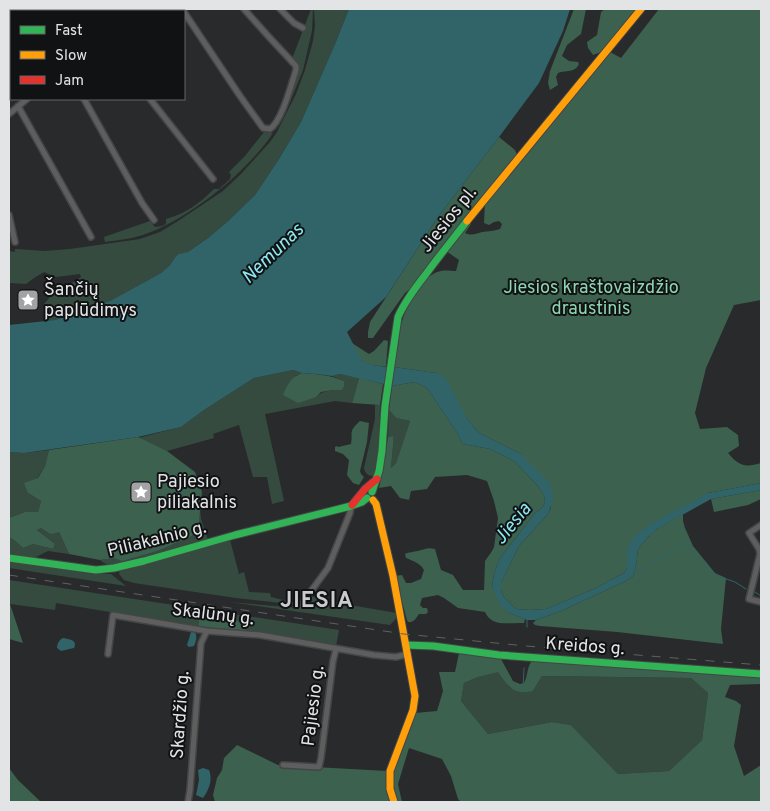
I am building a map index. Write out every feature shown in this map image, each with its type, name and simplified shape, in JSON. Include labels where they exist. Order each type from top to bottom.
[{"type":"main road","name":"Jiesios pl.","points":[[370,499],[375,495],[372,492],[379,471],[382,451],[392,351],[398,317],[402,308],[417,285],[471,215],[641,9]]},
{"type":"main road","points":[[351,506],[376,479]]},
{"type":"main road","points":[[370,499],[376,504],[393,576],[415,696],[413,710],[390,771],[390,788],[394,802]]},
{"type":"main road","name":"Piliakalnio g.","points":[[9,558],[96,570],[114,568],[351,506],[370,499]]},
{"type":"main road","name":"Kreidos g.","points":[[406,645],[426,645],[502,656],[761,674]]},
{"type":"street","points":[[185,14],[263,128],[270,129],[275,125],[280,116],[296,66],[244,9]]},
{"type":"street","points":[[280,9],[294,23],[303,28]]},
{"type":"street","points":[[9,114],[26,100]]},
{"type":"street","points":[[85,100],[154,220]]},
{"type":"street","points":[[151,100],[213,178]]},
{"type":"street","points":[[18,106],[91,237]]},
{"type":"street","points":[[9,214],[15,242]]},
{"type":"street","points":[[300,606],[328,568],[351,506]]},
{"type":"street","points":[[761,525],[749,533],[760,551],[749,599],[761,602]]},
{"type":"street","name":"Skalūnų g.","points":[[108,654],[113,615],[207,631],[260,635],[387,657],[408,654]]},
{"type":"street","name":"Skardžio g.","points":[[188,802],[201,643],[207,631]]},
{"type":"street","name":"Pajiesio g.","points":[[283,764],[319,767],[336,649]]},
{"type":"green space","points":[[311,9],[313,9],[312,31],[303,70],[280,121],[300,68],[292,59]]},
{"type":"green space","points":[[314,9],[349,9],[301,122],[255,195],[208,238],[188,252],[176,256],[161,273],[110,301],[44,322],[44,304],[50,297],[81,277],[80,274],[56,277],[44,272],[26,284],[9,283],[9,251],[15,252],[15,249],[45,251],[70,249],[140,239],[160,232],[223,191],[270,142],[296,94],[313,41],[315,26]]},
{"type":"green space","points":[[574,9],[586,9],[581,34],[567,45],[562,56],[569,61],[578,62],[579,64],[573,70],[558,73],[556,77],[558,85],[550,90],[548,83],[550,71]]},
{"type":"green space","points":[[605,9],[636,9],[601,52],[593,55],[588,48],[587,42],[597,35],[601,12]]},
{"type":"green space","name":"Jiesios kraštovaizdžio draustinis","points":[[659,9],[761,9],[761,300],[734,305],[706,368],[695,413],[700,429],[727,427],[738,435],[739,446],[728,453],[743,465],[761,463],[761,483],[708,493],[627,551],[627,568],[624,573],[596,588],[546,609],[516,609],[504,597],[501,583],[519,546],[548,514],[551,507],[521,454],[479,433],[436,373],[394,367],[400,327],[411,300],[427,278],[441,271],[456,271],[459,260],[446,251],[469,221],[471,224],[465,233],[467,234],[500,229],[502,224],[499,221],[489,225],[484,223],[485,202],[610,52],[621,58]]},
{"type":"green space","points":[[264,132],[273,133],[248,164],[215,193],[197,206],[161,228],[143,235],[105,242],[104,237],[150,221],[155,227],[162,226],[166,224],[166,219],[186,211],[214,189],[219,189],[230,179],[231,175],[229,172],[245,156]]},
{"type":"green space","points":[[499,137],[515,150],[517,155],[405,293],[373,338],[368,338],[370,322],[438,217]]},
{"type":"green space","points":[[384,340],[388,341],[386,366],[364,363],[352,343],[369,354]]},
{"type":"green space","points":[[293,370],[302,373],[295,376],[316,397],[331,390],[342,390],[344,381],[332,376],[340,374],[359,378],[352,403],[335,401],[265,414],[284,501],[272,504],[267,477],[253,477],[239,425],[213,434],[214,438],[167,451],[138,438],[181,427],[254,378]]},
{"type":"green space","points":[[302,373],[334,377],[344,381],[344,386],[342,390],[321,392],[316,397],[298,403],[283,395],[290,382]]},
{"type":"green space","points":[[359,378],[383,384],[380,405],[352,403]]},
{"type":"green space","points":[[415,382],[427,388],[463,444],[490,449],[514,461],[544,495],[545,502],[543,507],[535,513],[500,558],[494,574],[492,587],[509,613],[525,619],[524,623],[496,622],[488,617],[485,612],[458,608],[438,595],[422,598],[420,605],[423,608],[427,608],[428,612],[426,614],[419,614],[412,622],[407,620],[395,576],[402,575],[406,583],[411,583],[421,579],[424,570],[418,564],[406,558],[405,554],[426,548],[435,549],[441,570],[453,575],[463,590],[484,590],[485,561],[494,547],[498,518],[487,481],[467,475],[435,477],[427,489],[411,491],[409,500],[400,498],[391,486],[379,488],[388,437],[393,436],[391,468],[396,463],[410,421],[396,418],[389,410],[392,386]]},
{"type":"green space","points":[[375,405],[380,405],[379,454],[373,476],[367,474],[364,468],[375,419]]},
{"type":"green space","points":[[389,410],[396,418],[410,421],[396,463],[391,468],[393,436],[388,437]]},
{"type":"green space","points":[[360,421],[369,423],[367,442],[360,471],[364,477],[359,485],[353,483],[347,475],[349,460],[343,454],[335,451],[335,447],[351,444],[352,430]]},
{"type":"green space","points":[[138,437],[167,451],[195,472],[202,492],[198,532],[160,550],[122,561],[114,558],[100,560],[69,554],[59,532],[51,534],[41,528],[37,530],[55,544],[53,549],[33,544],[23,548],[9,537],[9,518],[25,512],[38,512],[41,501],[28,493],[24,483],[38,478],[45,466],[49,450]]},
{"type":"green space","points":[[49,450],[45,466],[28,493],[41,501],[38,512],[25,512],[9,518],[9,452],[24,453]]},
{"type":"green space","points":[[761,490],[761,499],[748,505],[714,512],[711,499]]},
{"type":"green space","points":[[200,509],[201,519],[208,540],[113,566],[100,560],[160,550],[190,537],[198,532]]},
{"type":"green space","points":[[683,514],[685,528],[693,546],[715,573],[726,578],[721,629],[723,644],[617,632],[540,626],[533,623],[626,581],[633,576],[638,549],[657,529]]},
{"type":"green space","points":[[41,528],[59,532],[69,554],[48,551],[34,558],[9,555],[9,537],[23,548],[33,544],[53,549],[55,544],[37,530]]},
{"type":"green space","points":[[230,540],[239,574],[244,572],[249,592],[270,593],[271,597],[291,602],[302,602],[299,605],[236,598],[134,583],[124,580],[119,574],[120,570]]},
{"type":"green space","points":[[9,561],[95,574],[111,574],[126,586],[9,568]]},
{"type":"green space","points":[[9,580],[339,630],[336,646],[246,631],[245,625],[200,619],[199,627],[56,603],[55,610],[9,604]]},
{"type":"green space","points":[[310,596],[397,613],[395,620],[390,625],[229,602],[299,608]]},
{"type":"green space","points":[[10,604],[23,643],[9,639]]},
{"type":"green space","points":[[199,619],[237,621],[245,625],[246,631],[199,627]]},
{"type":"green space","points":[[459,653],[501,659],[513,681],[520,684],[524,683],[532,661],[761,677],[761,684],[730,685],[725,697],[741,705],[734,746],[744,776],[761,765],[761,802],[461,802],[458,799],[451,776],[442,759],[409,748],[398,784],[402,802],[397,802],[392,783],[392,774],[415,713],[437,711],[443,691],[439,672],[455,672]],"holes":[[[498,672],[508,686],[520,692],[533,691],[542,676],[691,678],[708,693],[702,740],[669,771],[618,774],[571,725],[552,722],[488,734],[461,701],[464,683]]]},
{"type":"green space","points":[[498,671],[510,688],[533,691],[542,676],[691,678],[708,693],[702,740],[669,771],[618,774],[571,725],[552,722],[488,734],[461,701],[464,683]]},
{"type":"green space","points":[[237,745],[278,765],[387,771],[391,802],[215,802],[213,795],[217,778],[222,770],[224,758]]},
{"type":"green space","points":[[9,768],[18,780],[41,802],[9,802]]},
{"type":"water","name":"Nemunas","points":[[349,9],[570,9],[563,31],[539,83],[438,217],[386,297],[347,332],[362,361],[368,364],[436,373],[445,377],[468,420],[479,433],[521,454],[548,481],[552,490],[553,500],[548,514],[519,546],[501,583],[504,597],[516,609],[546,609],[596,588],[624,573],[627,568],[627,551],[630,542],[638,533],[654,522],[708,493],[761,483],[761,490],[711,499],[657,529],[638,549],[633,576],[561,611],[536,620],[527,620],[509,613],[500,604],[492,587],[494,574],[500,558],[535,513],[543,507],[545,502],[544,495],[514,461],[490,449],[463,444],[427,388],[415,382],[392,386],[340,374],[332,376],[302,373],[293,370],[254,378],[181,427],[138,437],[24,453],[9,452],[9,325],[55,320],[110,301],[161,273],[176,256],[188,252],[227,222],[255,195],[301,122]]},
{"type":"water","points":[[194,631],[196,636],[195,643],[194,646],[189,647],[187,645],[191,632]]},
{"type":"water","points":[[63,638],[74,642],[74,648],[61,651],[57,648],[58,642]]},
{"type":"water","points":[[203,768],[209,770],[211,777],[209,788],[203,798],[196,795],[199,780],[198,770]]},
{"type":"waterway","points":[[634,573],[646,569],[654,561],[666,556],[682,542],[688,545],[715,575],[735,582],[746,589]]},
{"type":"waterway","points":[[755,592],[761,596]]},
{"type":"waterway","points":[[527,620],[527,627]]},
{"type":"waterway","points":[[523,690],[524,668]]},
{"type":"railway","points":[[9,575],[404,634],[761,665]]},
{"type":"traffic: fast","points":[[372,492],[379,471],[382,451],[385,406],[398,317],[414,290],[467,221]]},
{"type":"traffic: fast","points":[[9,558],[96,570],[114,568],[351,506],[367,498]]},
{"type":"traffic: fast","points":[[406,645],[433,646],[499,655],[761,674]]},
{"type":"traffic: slow","points":[[467,221],[641,9]]},
{"type":"traffic: slow","points":[[373,500],[376,504],[393,576],[415,696],[413,710],[390,771],[390,789],[394,802]]},
{"type":"traffic: jam","points":[[352,505],[365,489],[377,479]]},
{"type":"place","name":"Šančių paplūdimys","points":[[28,300]]},
{"type":"place","name":"Pajiesio piliakalnis","points":[[141,492]]},
{"type":"district","name":"JIESIA","points":[[317,601]]},
{"type":"water label","name":"Jiesia","points":[[513,524]]}]
